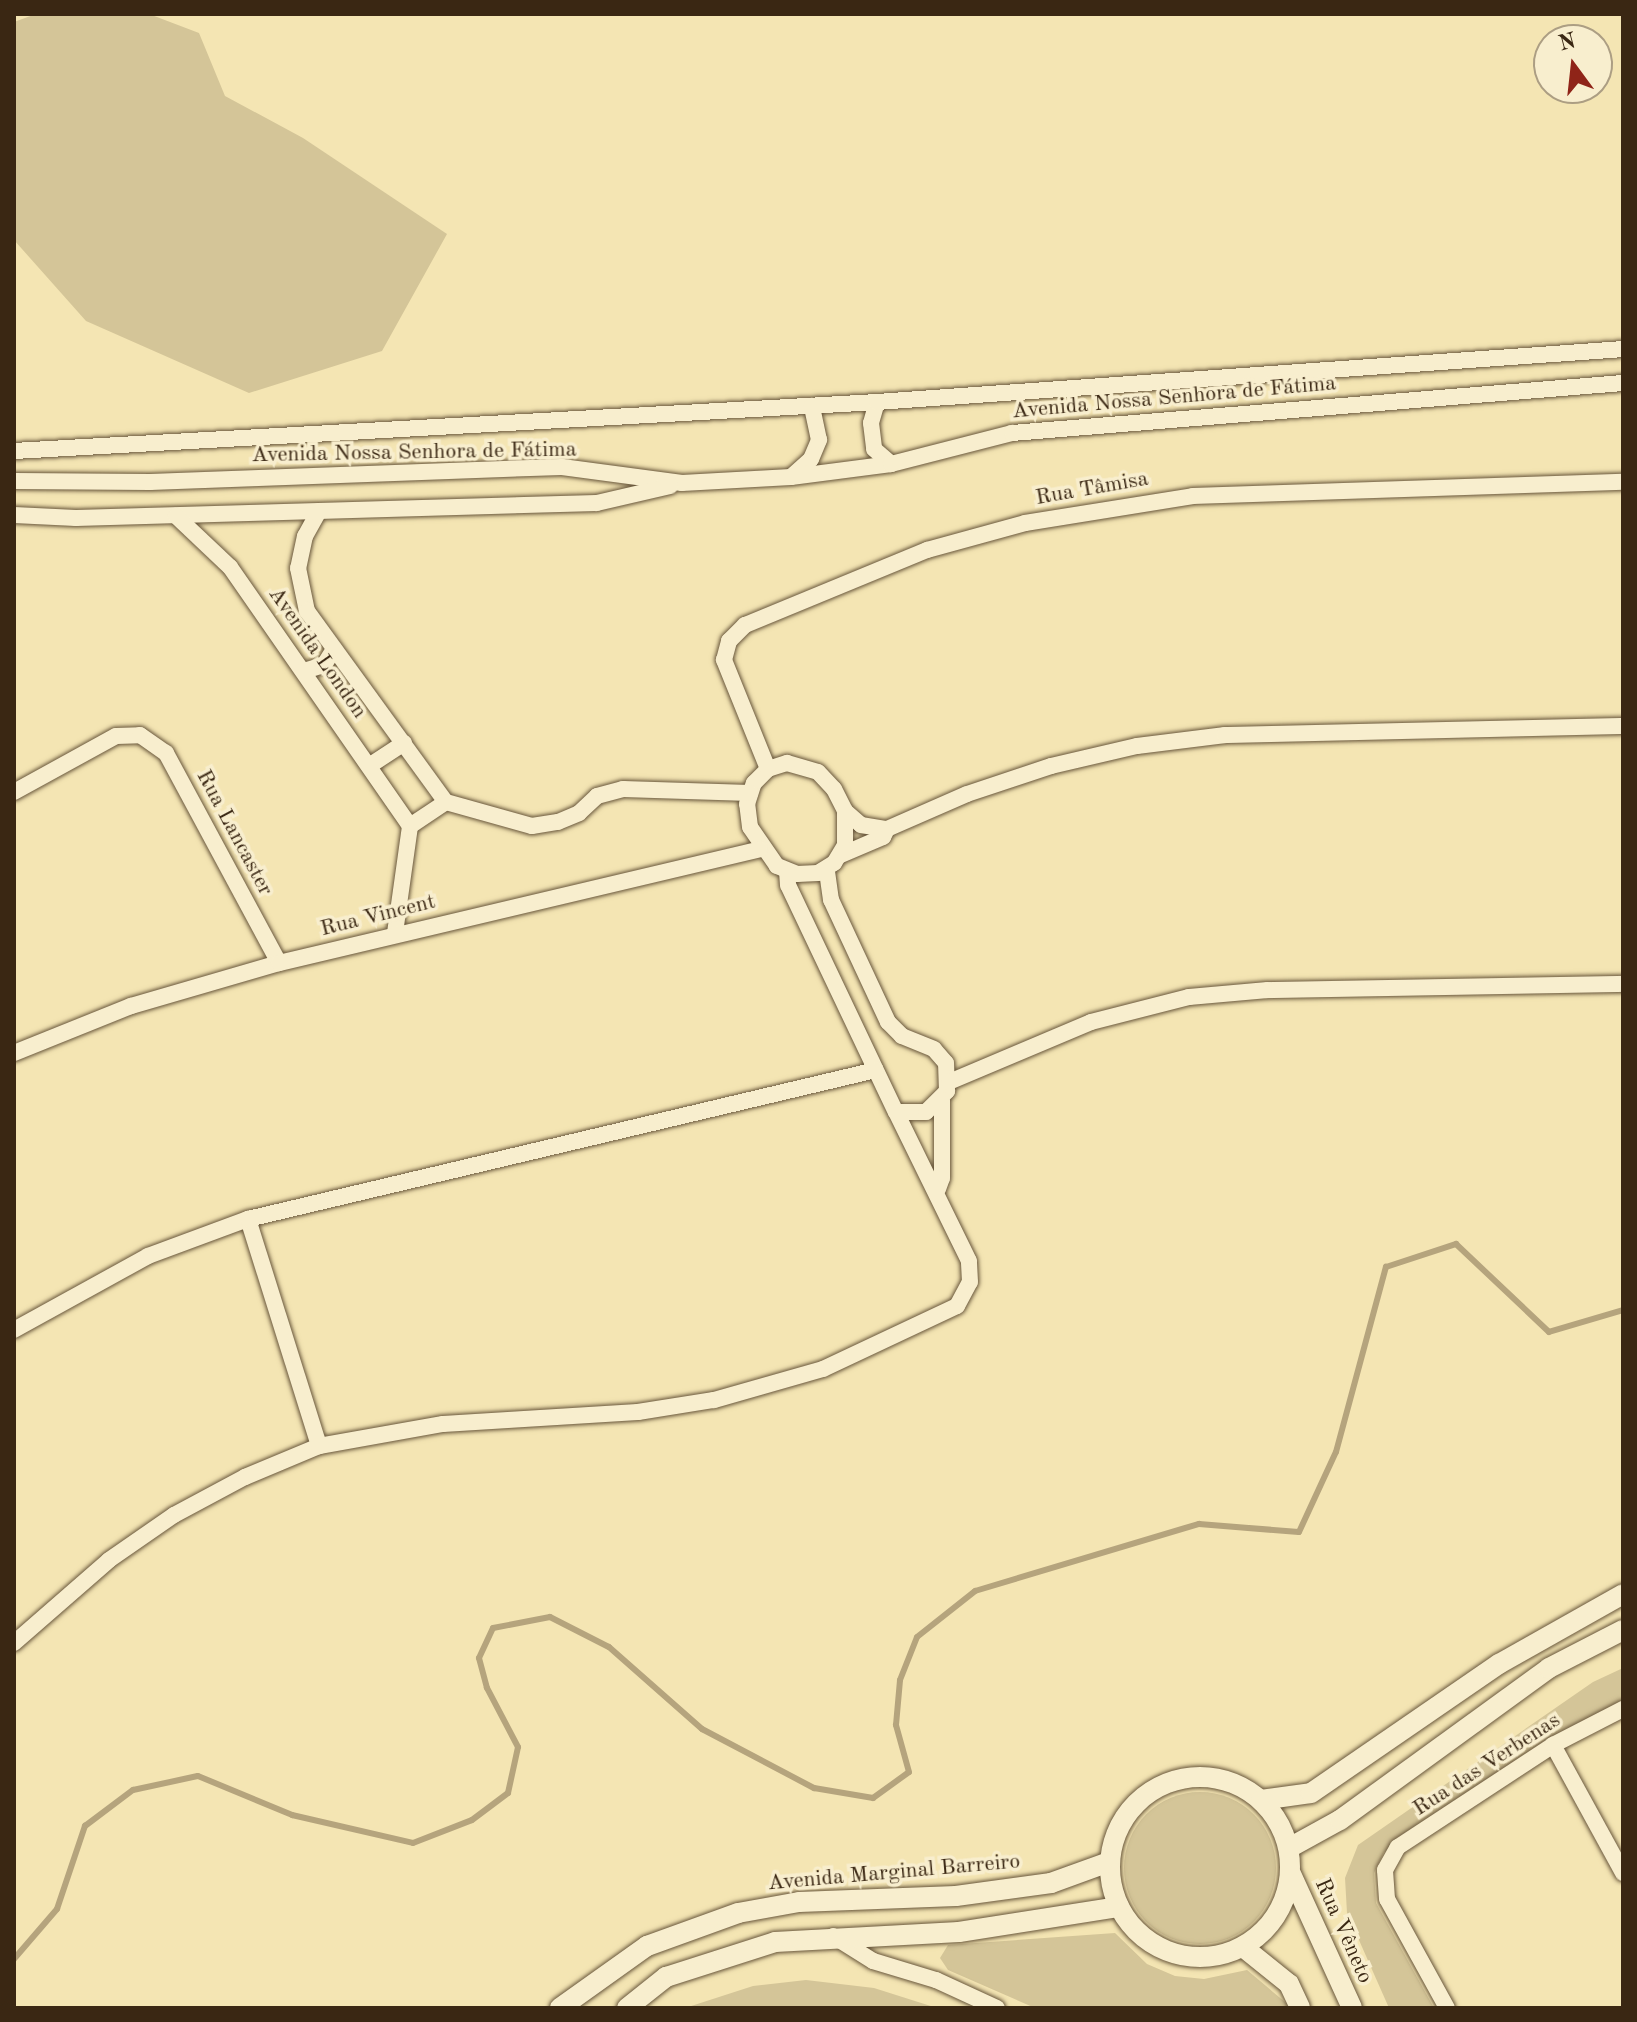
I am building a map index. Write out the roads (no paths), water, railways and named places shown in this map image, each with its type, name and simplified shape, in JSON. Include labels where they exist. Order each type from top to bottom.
[{"type":"street","name":"Avenida Nossa Senhora de Fátima","points":[[14,451],[877,402],[1623,349]]},
{"type":"street","name":"Avenida Nossa Senhora de Fátima","points":[[14,481],[150,482],[562,467],[682,483],[791,477],[891,464],[1012,433],[1623,383]]},
{"type":"street","points":[[877,402],[871,423],[874,449],[891,464]]},
{"type":"street","points":[[791,477],[811,459],[819,440],[812,406]]},
{"type":"street","name":"Rua Tâmisa","points":[[768,769],[724,660],[729,641],[745,625],[927,550],[1025,523],[1193,496],[1623,482]]},
{"type":"street","points":[[14,515],[176,516],[597,503],[682,483]]},
{"type":"street","name":"Avenida London","points":[[319,511],[305,536],[298,568],[301,595],[334,649],[446,802]]},
{"type":"street","name":"Avenida London","points":[[176,516],[230,567],[410,826]]},
{"type":"street","points":[[304,671],[324,665],[334,649]]},
{"type":"street","points":[[887,829],[883,837],[841,855],[827,870],[807,875],[787,871],[760,849],[748,815],[750,793],[768,769],[787,763],[808,767],[827,780],[845,811],[861,825],[887,829],[1008,779],[1093,755],[1181,740],[1269,732],[1623,726]]},
{"type":"street","name":"Rua Lancaster","points":[[14,792],[116,736],[140,735],[166,753],[279,963]]},
{"type":"street","points":[[369,766],[404,743]]},
{"type":"street","points":[[395,933],[410,826],[446,802],[532,826],[558,822],[579,813],[597,796],[623,789],[750,793]]},
{"type":"street","points":[[841,855],[847,834],[845,811]]},
{"type":"street","name":"Rua Vincent","points":[[14,1053],[131,1006],[279,963],[395,933],[760,849]]},
{"type":"street","points":[[827,870],[831,900],[888,1022],[909,1040],[934,1049],[946,1063],[949,1082],[942,1100],[942,1178],[938,1189]]},
{"type":"street","points":[[14,1643],[109,1560],[174,1515],[245,1477],[319,1446],[443,1424],[676,1407],[787,1381],[858,1356],[957,1306],[967,1291],[969,1261],[938,1189],[930,1183],[788,885],[787,871]]},
{"type":"street","points":[[949,1082],[1091,1022],[1189,997],[1268,990],[1623,984]]},
{"type":"street","points":[[14,1330],[148,1256],[248,1219],[876,1070]]},
{"type":"street","points":[[896,1112],[926,1112],[942,1100]]},
{"type":"street","points":[[248,1219],[319,1446]]},
{"type":"street","points":[[1261,1800],[1311,1793],[1499,1664],[1623,1594]]},
{"type":"street","points":[[1289,1848],[1340,1820],[1549,1668],[1623,1630]]},
{"type":"street","name":"Rua das Verbenas","points":[[1447,2008],[1387,1899],[1385,1870],[1398,1847],[1553,1745],[1623,1709]]},
{"type":"street","points":[[1553,1745],[1623,1873]]},
{"type":"street","points":[[1216,1778],[1261,1800],[1279,1822],[1289,1848],[1291,1874],[1276,1917],[1243,1947],[1216,1956],[1173,1952],[1136,1931],[1119,1907],[1109,1862],[1126,1815],[1166,1784],[1216,1778]]},
{"type":"street","name":"Avenida Marginal Barreiro","points":[[560,2008],[647,1946],[738,1913],[799,1902],[956,1896],[1051,1883],[1109,1862]]},
{"type":"street","name":"Rua Vêneto","points":[[1291,1874],[1352,2008]]},
{"type":"street","points":[[627,2008],[666,1977],[719,1956],[832,1935],[959,1932],[1119,1907]]},
{"type":"street","points":[[832,1935],[873,1961],[936,1980],[997,2008]]},
{"type":"street","points":[[1243,1947],[1289,1984],[1300,2008]]},
{"type":"waterway","points":[[14,1959],[57,1909],[85,1826],[133,1790],[198,1776],[292,1815],[413,1843],[472,1820],[508,1793],[518,1747],[487,1688],[479,1658],[493,1628],[550,1617],[609,1647],[702,1729],[814,1788],[873,1798],[909,1772],[896,1725],[900,1680],[917,1637],[975,1591],[1199,1524],[1299,1532],[1336,1452],[1386,1267],[1456,1244],[1549,1332],[1623,1310]]}]
